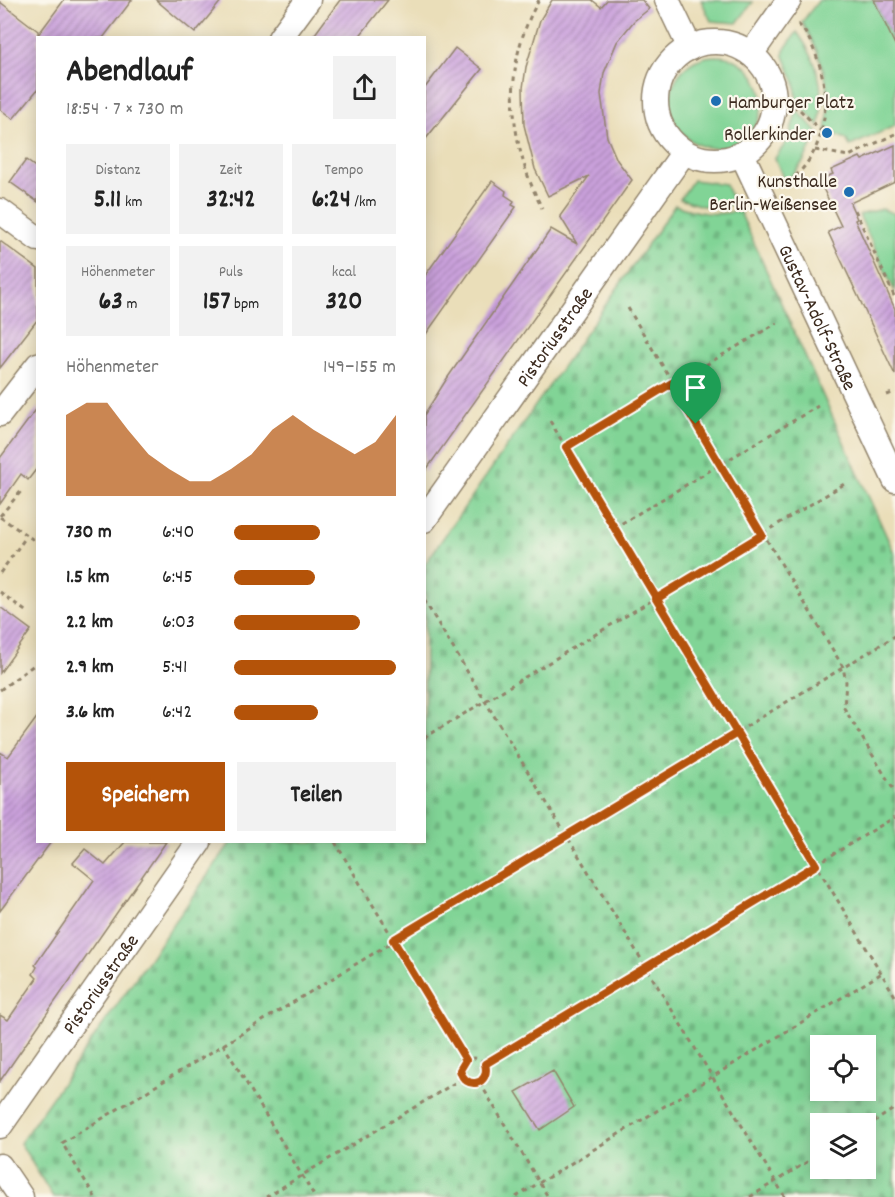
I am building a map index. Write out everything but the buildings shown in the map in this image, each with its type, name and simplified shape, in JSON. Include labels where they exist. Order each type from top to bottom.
[{"type":"street","points":[[281,36],[308,0]]},
{"type":"street","points":[[667,0],[690,48]]},
{"type":"street","points":[[751,54],[789,0]]},
{"type":"street","points":[[715,42],[734,45],[751,54],[764,68],[772,86],[774,105],[770,123],[760,140],[742,154],[728,159],[709,161],[684,152],[663,129],[657,111],[657,92],[666,68],[690,48],[715,42]]},
{"type":"street","name":"Pistoriusstraße","points":[[426,517],[684,152]]},
{"type":"street","name":"Gustav-Adolf-Straße","points":[[742,154],[895,480]]},
{"type":"street","points":[[0,211],[36,238]]},
{"type":"street","points":[[0,414],[36,368]]},
{"type":"street","name":"Pistoriusstraße","points":[[0,1126],[197,843]]},
{"type":"street","points":[[0,1166],[21,1197]]},
{"type":"path","points":[[539,0],[523,34],[516,60],[513,105],[524,170],[542,208]]},
{"type":"path","points":[[780,188],[796,178],[815,150],[822,132],[825,113],[825,82],[813,46],[797,23]]},
{"type":"path","points":[[792,107],[798,108],[822,132]]},
{"type":"path","points":[[815,150],[849,156],[895,134]]},
{"type":"path","points":[[855,210],[895,298]]},
{"type":"path","points":[[628,308],[843,668],[846,682],[844,708],[895,792]]},
{"type":"path","points":[[566,447],[777,323]]},
{"type":"path","points":[[887,395],[895,392]]},
{"type":"path","points":[[614,528],[818,406]]},
{"type":"path","points":[[550,421],[895,996]]},
{"type":"path","points":[[426,737],[846,483]]},
{"type":"path","points":[[22,489],[0,517],[36,542]]},
{"type":"path","points":[[0,573],[26,537]]},
{"type":"path","points":[[0,592],[28,613]]},
{"type":"path","points":[[426,603],[785,1197]]},
{"type":"path","points":[[95,1197],[62,1143],[895,636]]},
{"type":"path","points":[[0,690],[36,663]]},
{"type":"path","points":[[485,1064],[895,817]]},
{"type":"path","points":[[336,843],[466,1060]]},
{"type":"path","points":[[516,1197],[882,973]]},
{"type":"path","points":[[223,1044],[315,1197]]},
{"type":"path","points":[[475,1058],[485,1064],[486,1077],[480,1083],[469,1083],[463,1078],[460,1070],[466,1060],[475,1058]]},
{"type":"path","points":[[266,1197],[463,1078]]},
{"type":"path","points":[[480,1083],[548,1197]]},
{"type":"path","points":[[876,1120],[895,1108]]},
{"type":"path","points":[[750,1197],[810,1160]]},
{"type":"green space","points":[[701,0],[753,2],[737,23],[711,21]]},
{"type":"green space","points":[[819,0],[874,0],[895,45],[895,126],[850,146],[846,139],[826,131],[828,102],[824,74],[816,48],[802,22]]},
{"type":"green space","points":[[797,32],[810,54],[819,77],[821,113],[819,126],[797,102],[795,83],[784,56],[784,50]]},
{"type":"green space","points":[[716,56],[734,59],[749,69],[759,84],[762,102],[759,120],[749,135],[734,145],[716,148],[698,145],[683,135],[673,120],[670,102],[673,84],[683,69],[698,59]]},
{"type":"green space","points":[[797,110],[818,133],[803,162],[785,183],[775,158],[788,140]]},
{"type":"green space","points":[[693,180],[725,184],[735,205],[702,206],[680,199]]},
{"type":"green space","points":[[675,205],[707,213],[739,210],[895,555],[895,1197],[53,1197],[20,1143],[230,843],[426,843],[426,563]]},
{"type":"green space","points":[[882,209],[895,214],[895,292],[859,215]]},
{"type":"place","name":"Hamburger Platz","points":[[716,101]]},
{"type":"place","name":"Rollerkinder","points":[[827,133]]},
{"type":"place","name":"Kunsthalle Berlin-Weißensee","points":[[849,192]]},
{"type":"route","points":[[696,424],[672,383],[566,447],[656,599],[697,666],[816,865],[485,1064],[486,1077],[480,1083],[469,1083],[465,1081],[460,1070],[466,1060],[393,940],[737,733],[656,599],[762,535],[696,424]]}]
